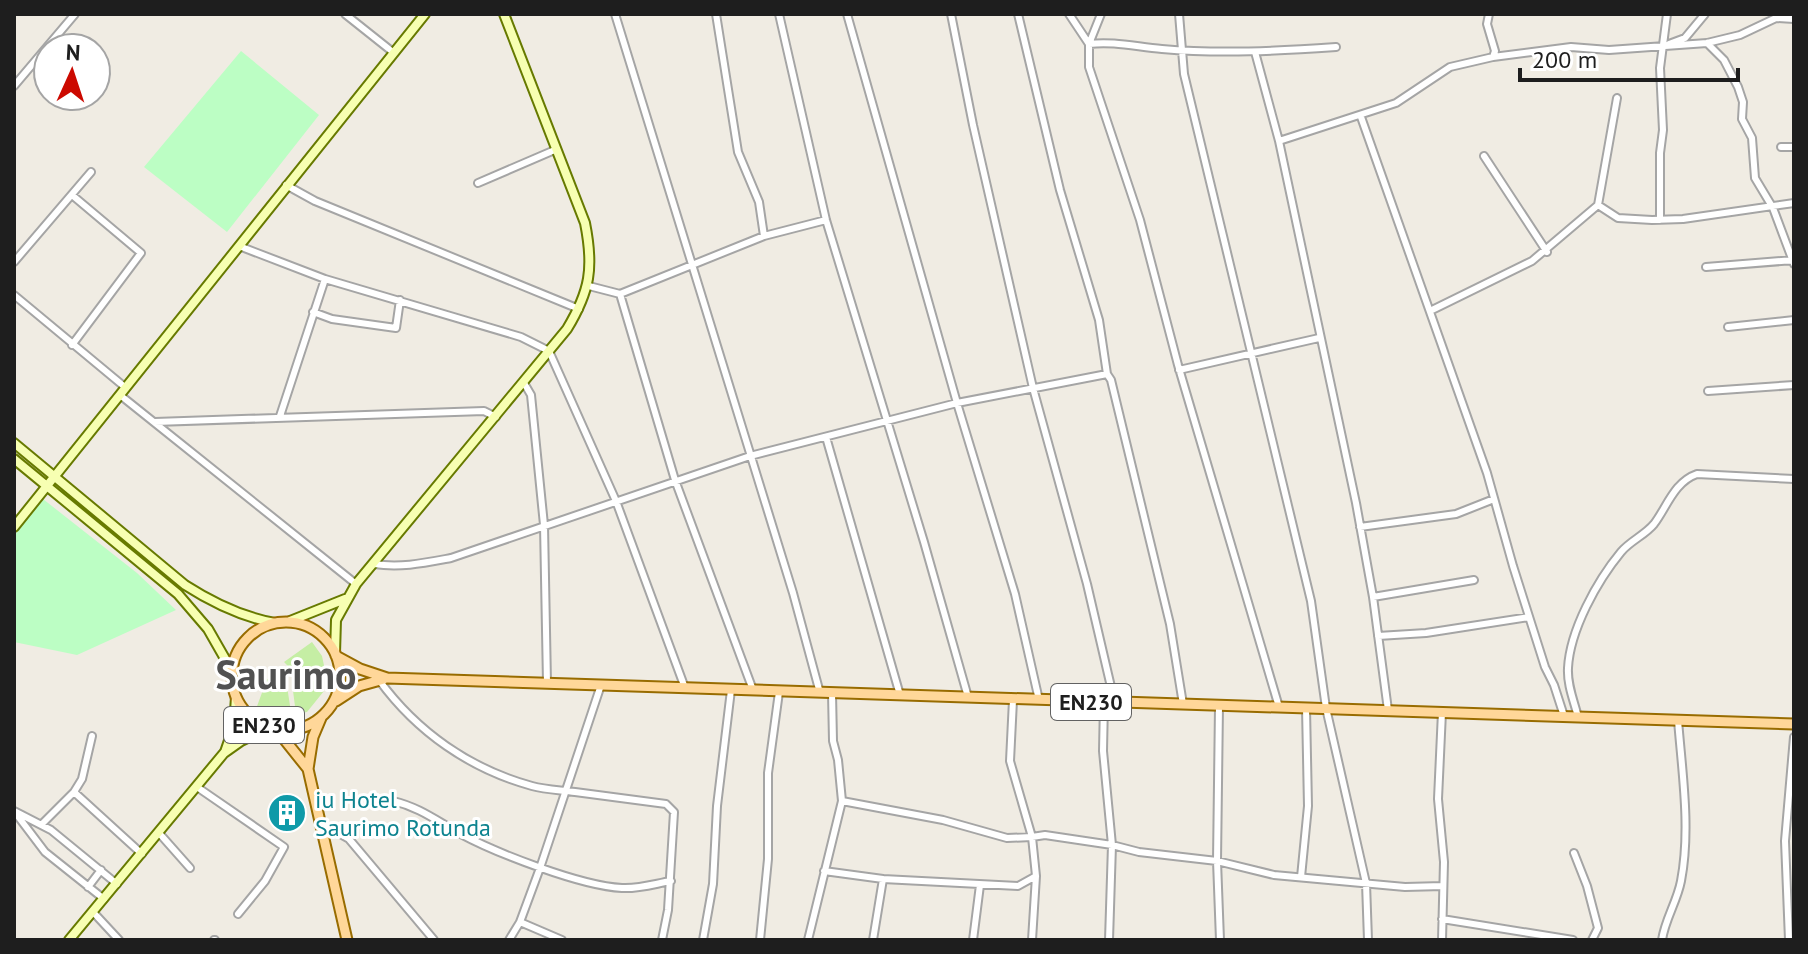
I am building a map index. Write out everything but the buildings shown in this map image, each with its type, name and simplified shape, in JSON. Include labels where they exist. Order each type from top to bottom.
[{"type":"main road","name":"EN230","points":[[290,621],[319,633],[336,654],[383,679]]},
{"type":"main road","points":[[232,671],[235,657],[251,635],[275,623],[290,621]]},
{"type":"main road","name":"EN230","points":[[332,704],[340,680],[336,654]]},
{"type":"main road","name":"EN230","points":[[232,671],[236,697],[250,716],[273,728],[294,748],[308,769],[347,940]]},
{"type":"main road","name":"EN230","points":[[308,769],[313,737],[322,716],[332,704],[359,686],[383,679],[1794,724]]},
{"type":"main road","name":"EN230","points":[[273,728],[300,728],[322,716]]},
{"type":"street","points":[[14,86],[75,14]]},
{"type":"street","points":[[345,14],[394,53]]},
{"type":"street","points":[[14,527],[425,14]]},
{"type":"street","points":[[336,654],[334,630],[346,598],[549,351],[579,309],[589,286],[590,257],[585,223],[504,14]]},
{"type":"street","points":[[615,14],[793,593],[820,693]]},
{"type":"street","points":[[716,14],[738,152],[759,202],[764,236]]},
{"type":"street","points":[[779,14],[826,220],[968,697]]},
{"type":"street","points":[[847,14],[957,403],[1015,594],[1039,701]]},
{"type":"street","points":[[951,14],[1033,388],[1087,584],[1110,703],[1103,751],[1112,845],[1109,940]]},
{"type":"street","points":[[1018,14],[1060,190],[1099,320],[1107,374],[1111,380],[1170,624],[1183,704]]},
{"type":"street","points":[[1069,14],[1089,44]]},
{"type":"street","points":[[1101,14],[1089,44],[1089,67],[1140,220],[1179,370],[1279,707]]},
{"type":"street","points":[[1179,14],[1184,74],[1311,601],[1326,708],[1366,883],[1368,940]]},
{"type":"street","points":[[1489,14],[1487,24],[1495,51],[1493,57]]},
{"type":"street","points":[[1660,220],[1662,47],[1667,14]]},
{"type":"street","points":[[1662,47],[1685,38],[1705,14]]},
{"type":"street","points":[[1279,141],[1361,117],[1396,103],[1450,67],[1493,57],[1571,47],[1609,50],[1707,43],[1740,35],[1779,16],[1794,19]]},
{"type":"street","points":[[1089,44],[1109,42],[1255,52],[1336,47]]},
{"type":"street","points":[[1706,267],[1794,261],[1773,208],[1755,178],[1752,138],[1742,119],[1743,102],[1738,87],[1724,60],[1707,43]]},
{"type":"street","points":[[1255,52],[1279,141],[1360,527],[1388,710]]},
{"type":"street","points":[[1430,311],[1497,280],[1547,252],[1598,205],[1617,98]]},
{"type":"street","points":[[1361,117],[1494,499],[1529,617],[1564,716]]},
{"type":"street","points":[[1781,147],[1794,147]]},
{"type":"street","points":[[478,183],[557,149]]},
{"type":"street","points":[[1484,156],[1547,252]]},
{"type":"street","points":[[14,262],[91,172]]},
{"type":"street","points":[[286,185],[315,201],[579,309]]},
{"type":"street","points":[[72,195],[141,253],[72,345]]},
{"type":"street","points":[[1598,205],[1618,218],[1660,220],[1794,203]]},
{"type":"street","points":[[589,286],[620,294],[764,236],[826,220]]},
{"type":"street","points":[[239,246],[325,279],[521,337],[549,351],[616,501],[685,688]]},
{"type":"street","points":[[280,416],[325,279]]},
{"type":"street","points":[[620,294],[675,480],[753,690]]},
{"type":"street","points":[[14,295],[155,422],[356,584]]},
{"type":"street","points":[[313,312],[332,319],[396,328],[400,300]]},
{"type":"street","points":[[1728,327],[1794,320]]},
{"type":"street","points":[[1179,370],[1319,338]]},
{"type":"street","points":[[374,564],[394,567],[451,558],[750,456],[957,403],[1107,374]]},
{"type":"street","points":[[524,383],[531,395],[544,525],[547,683]]},
{"type":"street","points":[[1708,391],[1794,385]]},
{"type":"street","points":[[155,422],[484,411],[496,417]]},
{"type":"street","points":[[826,437],[900,695]]},
{"type":"street","points":[[14,443],[185,585],[234,612],[275,623]]},
{"type":"street","points":[[14,459],[178,594],[208,629],[232,671]]},
{"type":"street","points":[[1578,717],[1568,669],[1585,607],[1621,553],[1649,530],[1680,485],[1697,474],[1794,479]]},
{"type":"street","points":[[1360,527],[1456,514],[1494,499]]},
{"type":"street","points":[[1373,597],[1474,580]]},
{"type":"street","points":[[178,594],[185,585]]},
{"type":"street","points":[[290,621],[346,598]]},
{"type":"street","points":[[1378,636],[1426,633],[1529,617]]},
{"type":"street","points":[[383,679],[395,702],[423,729],[470,762],[534,787],[672,807],[671,881],[662,940]]},
{"type":"street","points":[[509,940],[520,922],[540,868],[601,685]]},
{"type":"street","points":[[703,940],[713,884],[717,806],[731,690]]},
{"type":"street","points":[[760,940],[768,859],[768,773],[779,692]]},
{"type":"street","points":[[808,940],[842,801],[833,741],[832,693]]},
{"type":"street","points":[[224,753],[234,726],[236,697]]},
{"type":"street","points":[[1013,700],[1010,761],[1032,837],[1036,876],[1032,940]]},
{"type":"street","points":[[1219,706],[1217,861],[1220,940]]},
{"type":"street","points":[[1301,877],[1308,806],[1306,708]]},
{"type":"street","points":[[1442,712],[1438,799],[1443,886],[1442,940]]},
{"type":"street","points":[[1662,940],[1664,926],[1681,883],[1685,836],[1678,720]]},
{"type":"street","points":[[69,940],[224,753],[241,741],[273,728]]},
{"type":"street","points":[[41,825],[74,792],[82,779],[92,736]]},
{"type":"street","points":[[1789,940],[1791,894],[1785,841],[1794,737]]},
{"type":"street","points":[[197,787],[284,847],[265,881],[238,914]]},
{"type":"street","points":[[74,792],[142,854]]},
{"type":"street","points":[[393,801],[419,809],[461,834],[540,868],[610,887],[641,887],[671,881]]},
{"type":"street","points":[[842,801],[943,820],[1007,838],[1045,835],[1139,852],[1217,861],[1274,875],[1405,887],[1443,886]]},
{"type":"street","points":[[15,811],[51,830],[117,884]]},
{"type":"street","points":[[15,811],[38,844],[104,899]]},
{"type":"street","points":[[321,823],[349,839],[434,940]]},
{"type":"street","points":[[38,844],[51,830]]},
{"type":"street","points":[[159,833],[190,868]]},
{"type":"street","points":[[1574,853],[1598,928],[1592,940]]},
{"type":"street","points":[[88,887],[101,870]]},
{"type":"street","points":[[824,871],[883,879],[1018,886],[1036,876]]},
{"type":"street","points":[[873,940],[883,879]]},
{"type":"street","points":[[973,940],[980,885]]},
{"type":"street","points":[[93,912],[119,940]]},
{"type":"street","points":[[1442,919],[1573,940]]},
{"type":"street","points":[[520,922],[562,940]]},
{"type":"green space","points":[[241,51],[319,115],[227,232],[144,167]]},
{"type":"green space","points":[[43,499],[137,573],[176,610],[77,655],[14,642],[14,536]]},
{"type":"green space","points":[[312,642],[322,656],[326,675],[295,677],[284,662]]},
{"type":"green space","points":[[267,679],[287,686],[292,719],[272,719],[256,709]]},
{"type":"green space","points":[[323,680],[324,691],[307,712],[296,714],[292,683]]},
{"type":"place","name":"iu Hotel Saurimo Rotunda","points":[[287,813]]},
{"type":"district","name":"Saurimo","points":[[286,674]]}]
